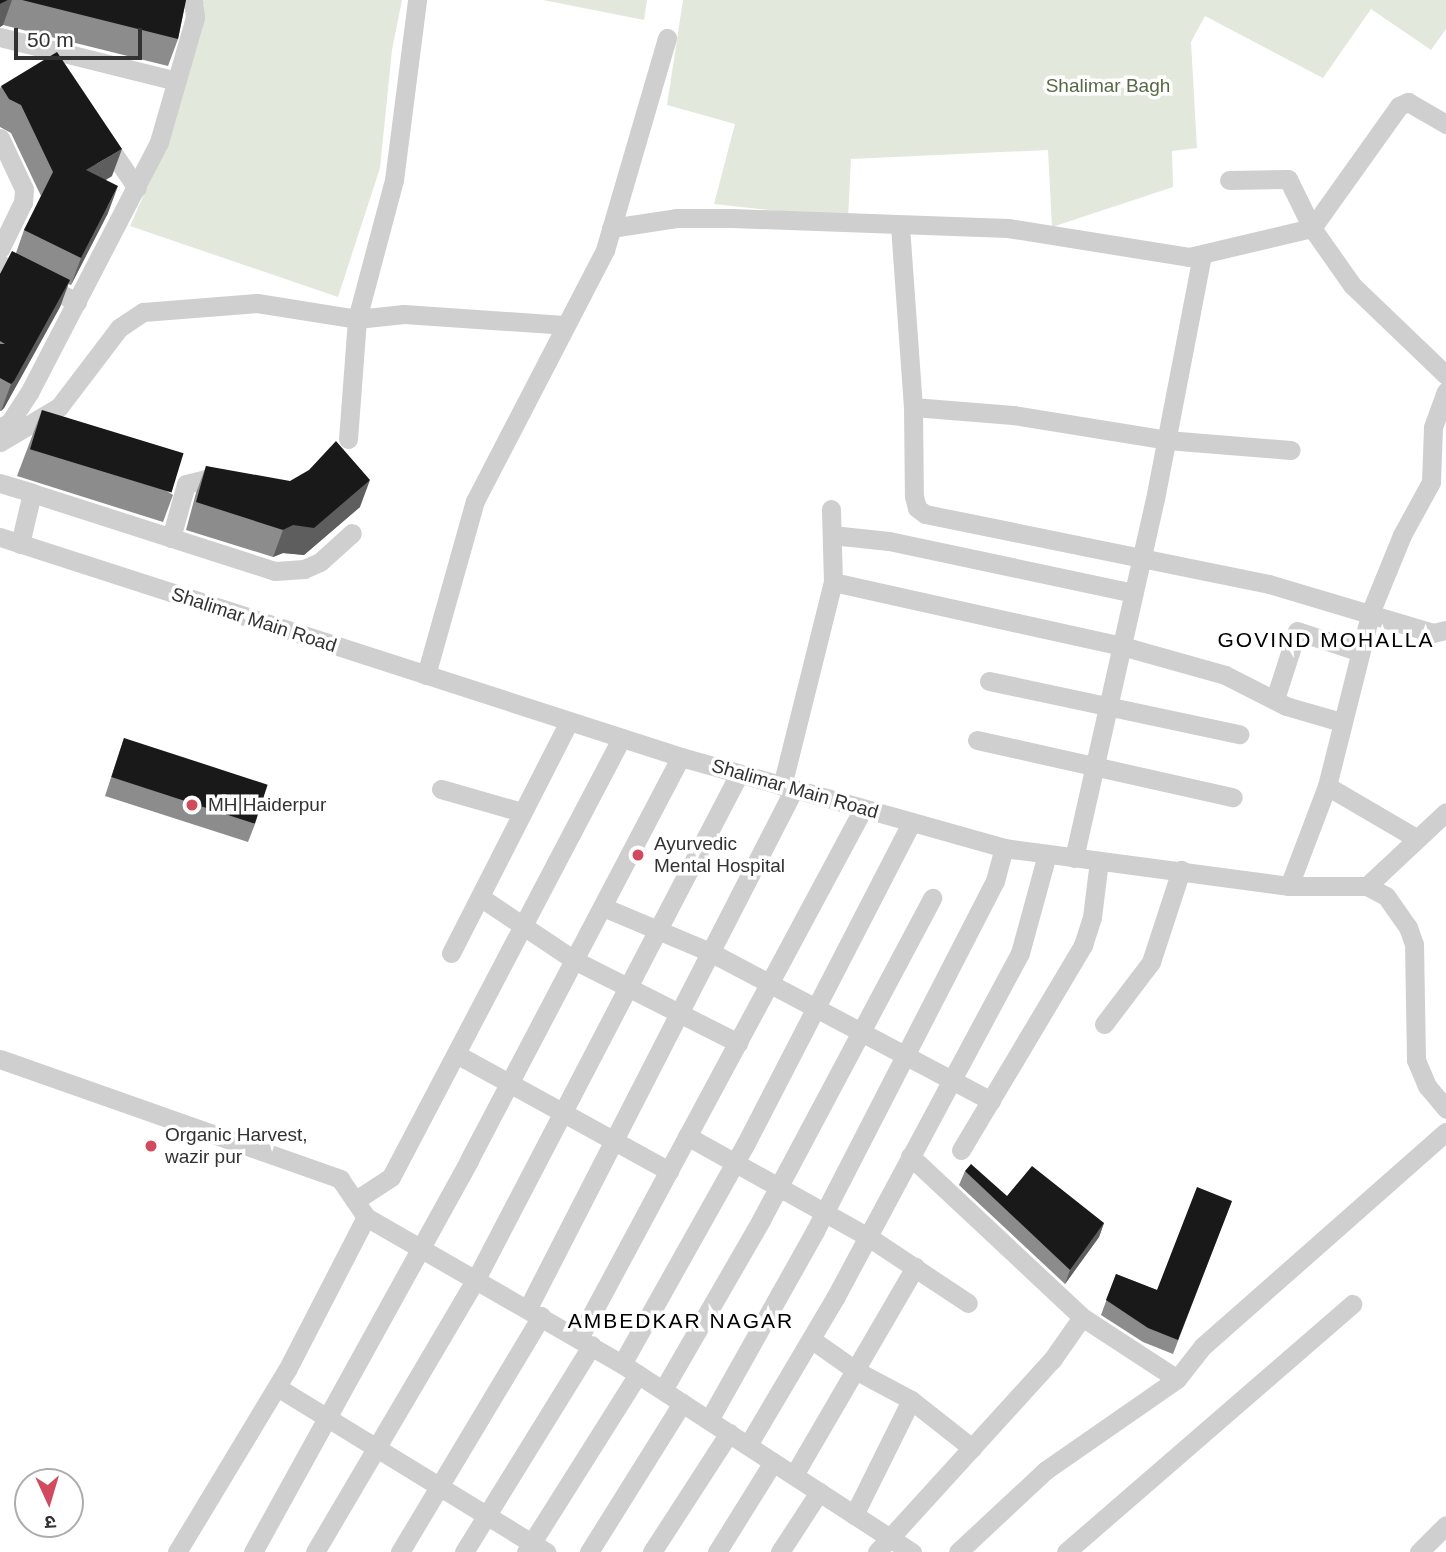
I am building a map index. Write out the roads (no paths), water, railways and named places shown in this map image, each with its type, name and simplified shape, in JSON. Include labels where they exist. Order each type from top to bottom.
[{"type":"street","points":[[0,428],[10,422],[29,393],[159,142],[195,17],[193,0]]},
{"type":"street","points":[[348,439],[357,319],[394,180],[417,0]]},
{"type":"street","points":[[0,37],[45,60],[176,81]]},
{"type":"street","points":[[426,675],[475,500],[605,250],[667,38]]},
{"type":"street","points":[[611,228],[677,218],[1007,228],[1172,256],[1202,255],[1312,228],[1404,102],[1446,124]]},
{"type":"street","points":[[92,123],[137,188]]},
{"type":"street","points":[[0,138],[24,189],[23,202],[0,249]]},
{"type":"street","points":[[1229,180],[1289,178],[1312,228],[1352,285],[1446,375]]},
{"type":"street","points":[[900,226],[913,407],[914,496],[917,508],[925,514],[1142,558],[1371,611],[1433,633],[1446,630]]},
{"type":"street","points":[[1074,858],[1142,558],[1202,255]]},
{"type":"street","points":[[0,264],[77,302]]},
{"type":"street","points":[[0,442],[59,407],[119,328],[143,312],[257,303],[357,319],[404,314],[564,326]]},
{"type":"street","points":[[1290,886],[1327,786],[1371,611],[1402,536],[1431,482],[1433,427],[1446,391]]},
{"type":"street","points":[[913,407],[1013,415],[1167,440],[1291,450]]},
{"type":"street","points":[[172,538],[186,484],[192,480],[245,490]]},
{"type":"street","points":[[0,483],[264,568],[290,571],[320,562],[352,533]]},
{"type":"street","points":[[20,544],[32,493]]},
{"type":"street","points":[[400,1552],[441,1488],[534,1312],[614,1141],[710,952],[788,787],[834,582],[831,509]]},
{"type":"street","points":[[832,535],[897,543],[1134,593]]},
{"type":"street","name":"Shalimar Main Road","points":[[0,537],[681,757],[1004,848],[1290,886],[1367,886]]},
{"type":"street","points":[[834,582],[1122,646],[1225,675],[1275,699],[1341,722]]},
{"type":"street","points":[[1275,699],[1297,631],[1305,630],[1360,652]]},
{"type":"street","points":[[989,681],[1239,734]]},
{"type":"street","points":[[452,953],[569,721]]},
{"type":"street","points":[[177,1552],[277,1387],[361,1209],[391,1177],[458,1055],[621,738]]},
{"type":"street","points":[[977,740],[1233,797]]},
{"type":"street","points":[[253,1552],[510,1083],[681,757]]},
{"type":"street","points":[[315,1552],[379,1449],[476,1279],[739,774]]},
{"type":"street","points":[[1327,786],[1416,838]]},
{"type":"street","points":[[441,789],[522,812]]},
{"type":"street","points":[[464,1552],[586,1341],[687,1136],[863,808]]},
{"type":"street","points":[[1446,811],[1367,886],[1386,896],[1408,926],[1415,944],[1416,1060],[1427,1086],[1446,1109]]},
{"type":"street","points":[[277,1387],[486,1515],[534,1549],[630,1369],[912,822]]},
{"type":"street","points":[[709,1420],[824,1212],[995,881],[1004,848]]},
{"type":"street","points":[[748,1445],[811,1339],[1027,938],[1047,854]]},
{"type":"street","points":[[961,1150],[1083,945],[1092,917],[1099,861]]},
{"type":"street","points":[[1104,1024],[1152,962],[1181,870]]},
{"type":"street","points":[[480,897],[525,924],[575,960],[738,1042]]},
{"type":"street","points":[[663,1390],[778,1187],[932,898]]},
{"type":"street","points":[[603,907],[710,952],[991,1101]]},
{"type":"street","points":[[458,1055],[669,1171]]},
{"type":"street","points":[[0,1059],[324,1171],[340,1179],[361,1209],[421,1248],[586,1341],[663,1390],[854,1515],[884,1545],[912,1552]]},
{"type":"street","points":[[958,1552],[1046,1470],[1177,1379],[1203,1346],[1446,1132]]},
{"type":"street","points":[[687,1136],[867,1236],[968,1303]]},
{"type":"street","points":[[910,1156],[1082,1317],[1177,1379]]},
{"type":"street","points":[[794,1475],[915,1267]]},
{"type":"street","points":[[1066,1552],[1352,1304]]},
{"type":"street","points":[[884,1545],[1052,1360],[1082,1317]]},
{"type":"street","points":[[811,1339],[855,1370],[911,1400],[972,1448]]},
{"type":"street","points":[[854,1515],[911,1400]]},
{"type":"street","points":[[589,1552],[682,1403]]},
{"type":"street","points":[[652,1552],[729,1433]]},
{"type":"street","points":[[717,1552],[773,1462]]},
{"type":"street","points":[[780,1552],[819,1492]]},
{"type":"street","points":[[1419,1552],[1446,1525]]},
{"type":"place","name":"MH Haiderpur","points":[[192,805]]},
{"type":"place","name":"Ayurvedic Mental Hospital","points":[[638,855]]},
{"type":"place","name":"Organic Harvest, wazir pur","points":[[151,1146]]},
{"type":"district","name":"GOVIND MOHALLA","points":[[1326,640]]},
{"type":"district","name":"AMBEDKAR NAGAR","points":[[681,1321]]},
{"type":"park label","name":"Shalimar Bagh","points":[[1108,86]]}]
